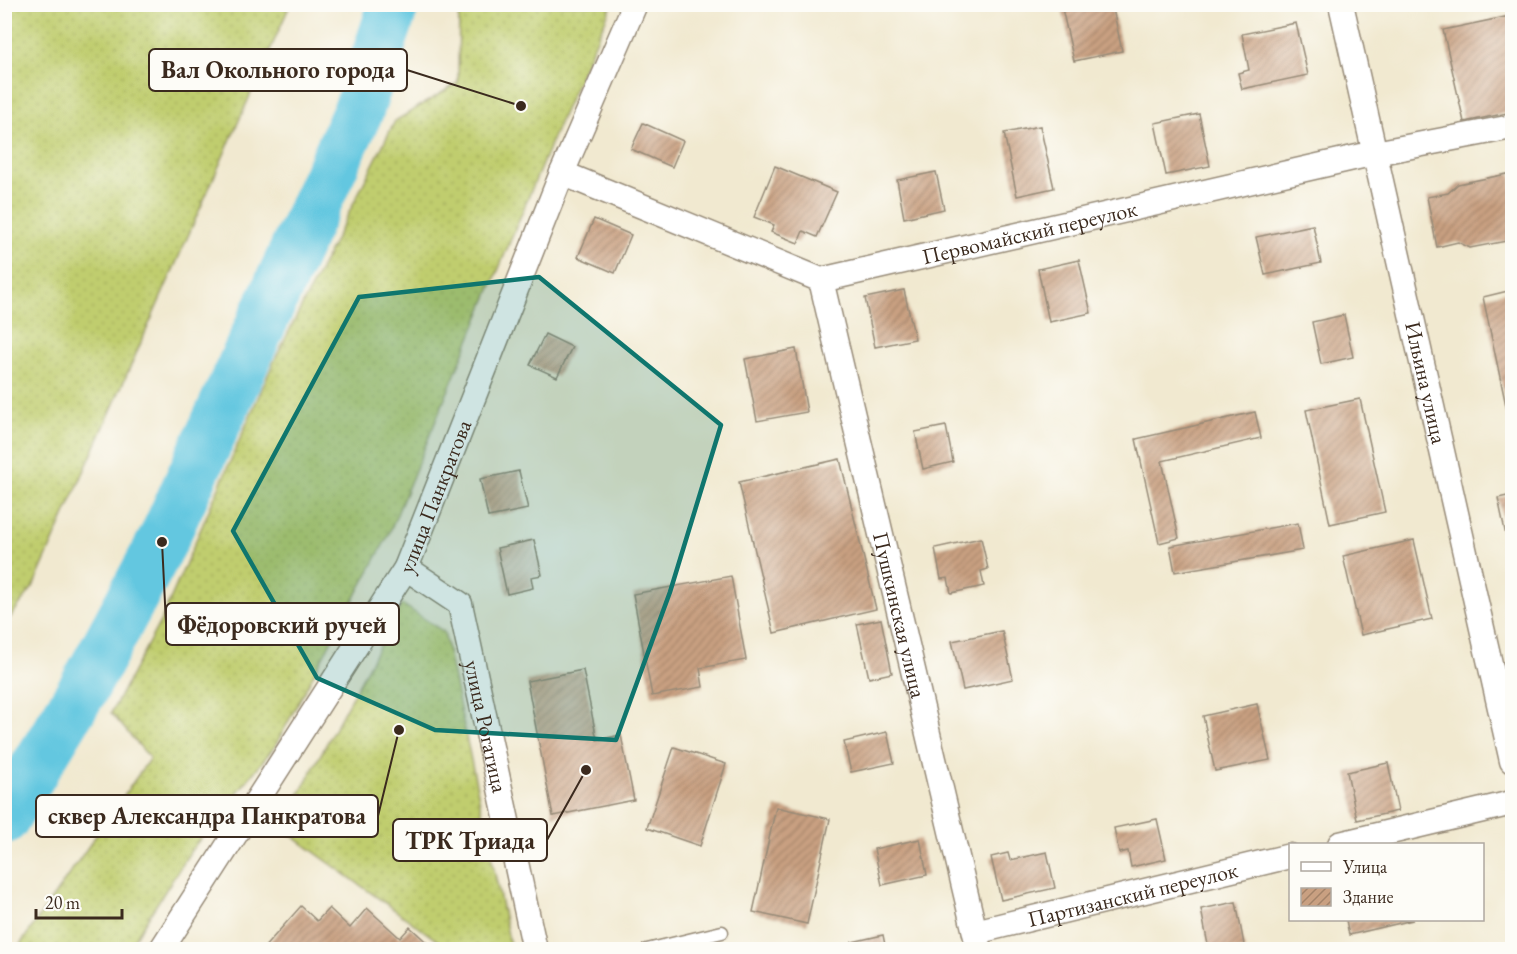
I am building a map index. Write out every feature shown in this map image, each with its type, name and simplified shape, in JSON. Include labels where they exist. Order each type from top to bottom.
[{"type":"street","name":"улица Панкратова","points":[[161,950],[406,568],[562,173],[635,4]]},
{"type":"street","name":"Ильина улица","points":[[1341,4],[1512,761]]},
{"type":"street","name":"Первомайский переулок","points":[[821,280],[1375,153],[1512,127]]},
{"type":"street","points":[[562,173],[821,280]]},
{"type":"street","name":"Пушкинская улица","points":[[821,280],[977,941]]},
{"type":"street","name":"улица Рогатица","points":[[406,568],[460,604],[535,950]]},
{"type":"street","points":[[1344,843],[1512,803]]},
{"type":"street","name":"Партизанский переулок","points":[[977,941],[1289,856]]},
{"type":"lane","points":[[647,950],[722,933]]},
{"type":"highlighted area","points":[[539,277],[721,425],[670,592],[616,740],[435,730],[317,678],[233,531],[359,297]]},
{"type":"green space","points":[[5,4],[290,5],[33,587],[5,624]]},
{"type":"green space","points":[[459,5],[612,5],[560,121],[388,536],[275,746],[192,849],[128,949],[17,949],[150,758],[111,713],[163,616],[273,363],[395,121],[458,83]]},
{"type":"green space","points":[[402,604],[444,632],[510,945],[489,949],[449,949],[281,828]]},
{"type":"building","points":[[1061,4],[1112,4],[1122,51],[1074,61]]},
{"type":"building","points":[[1510,16],[1512,112],[1464,122],[1443,30]]},
{"type":"building","points":[[1296,23],[1308,75],[1242,89],[1238,73],[1249,70],[1242,34]]},
{"type":"building","points":[[1199,114],[1210,166],[1166,175],[1155,123]]},
{"type":"building","points":[[643,123],[683,141],[672,167],[631,149]]},
{"type":"building","points":[[1040,126],[1054,188],[1017,196],[1004,133]]},
{"type":"building","points":[[775,166],[837,192],[817,237],[803,231],[798,243],[771,232],[774,225],[754,217]]},
{"type":"building","points":[[936,172],[944,209],[904,218],[897,180]]},
{"type":"building","points":[[1512,173],[1512,240],[1470,248],[1458,242],[1437,247],[1427,197],[1448,193],[1458,184]]},
{"type":"building","points":[[594,219],[631,235],[615,273],[578,257]]},
{"type":"building","points":[[1313,225],[1321,263],[1265,275],[1256,237]]},
{"type":"building","points":[[1079,260],[1091,313],[1049,322],[1038,269]]},
{"type":"building","points":[[904,290],[915,339],[875,347],[865,298]]},
{"type":"building","points":[[1512,290],[1512,414],[1508,415],[1483,297]]},
{"type":"building","points":[[1344,315],[1353,357],[1321,364],[1312,322]]},
{"type":"building","points":[[545,334],[572,347],[557,377],[530,365]]},
{"type":"building","points":[[796,349],[807,412],[757,421],[745,359]]},
{"type":"building","points":[[1360,399],[1385,512],[1330,524],[1306,410]]},
{"type":"building","points":[[1255,412],[1261,438],[1162,461],[1179,538],[1159,543],[1136,439]]},
{"type":"building","points":[[946,426],[953,462],[923,469],[915,432]]},
{"type":"building","points":[[840,459],[876,609],[774,633],[739,482]]},
{"type":"building","points":[[519,471],[528,509],[488,517],[480,479]]},
{"type":"building","points":[[1512,495],[1512,554],[1510,555],[1498,498]]},
{"type":"building","points":[[1298,523],[1303,550],[1175,572],[1170,546]]},
{"type":"building","points":[[981,538],[988,569],[981,571],[984,586],[951,593],[948,578],[941,579],[935,548]]},
{"type":"building","points":[[534,540],[542,575],[531,577],[533,588],[507,594],[497,548]]},
{"type":"building","points":[[1414,540],[1432,619],[1361,635],[1343,556]]},
{"type":"building","points":[[731,576],[746,660],[700,668],[703,687],[652,696],[633,594]]},
{"type":"building","points":[[881,619],[892,673],[869,678],[857,624]]},
{"type":"building","points":[[1002,631],[1013,679],[963,690],[952,641]]},
{"type":"building","points":[[583,670],[597,740],[621,735],[634,800],[553,816],[527,681]]},
{"type":"building","points":[[1257,704],[1270,760],[1215,771],[1203,716]]},
{"type":"building","points":[[887,732],[894,763],[851,772],[844,742]]},
{"type":"building","points":[[674,747],[726,764],[700,846],[647,828]]},
{"type":"building","points":[[1388,763],[1398,811],[1357,820],[1347,772]]},
{"type":"building","points":[[776,807],[830,819],[807,924],[753,912]]},
{"type":"building","points":[[1157,819],[1166,859],[1131,867],[1128,851],[1119,853],[1114,828]]},
{"type":"building","points":[[920,839],[927,875],[882,885],[874,849]]},
{"type":"building","points":[[1047,852],[1055,888],[1001,900],[991,857],[1008,853],[1010,860]]},
{"type":"building","points":[[1236,902],[1245,950],[1209,950],[1201,909]]},
{"type":"building","points":[[301,906],[317,921],[329,908],[350,928],[367,908],[400,938],[410,927],[435,950],[262,950]]},
{"type":"building","points":[[1346,921],[1409,921],[1349,935]]},
{"type":"building","points":[[883,935],[886,950],[854,950],[852,942]]},
{"type":"waterway","points":[[4,819],[86,684],[162,542],[359,109],[394,4]]},
{"type":"place","name":"Вал Окольного города","points":[[521,106]]},
{"type":"place","name":"Фёдоровский ручей","points":[[162,542]]},
{"type":"place","name":"сквер Александра Панкратова","points":[[399,730]]},
{"type":"place","name":"ТРК Триада","points":[[586,770]]}]
